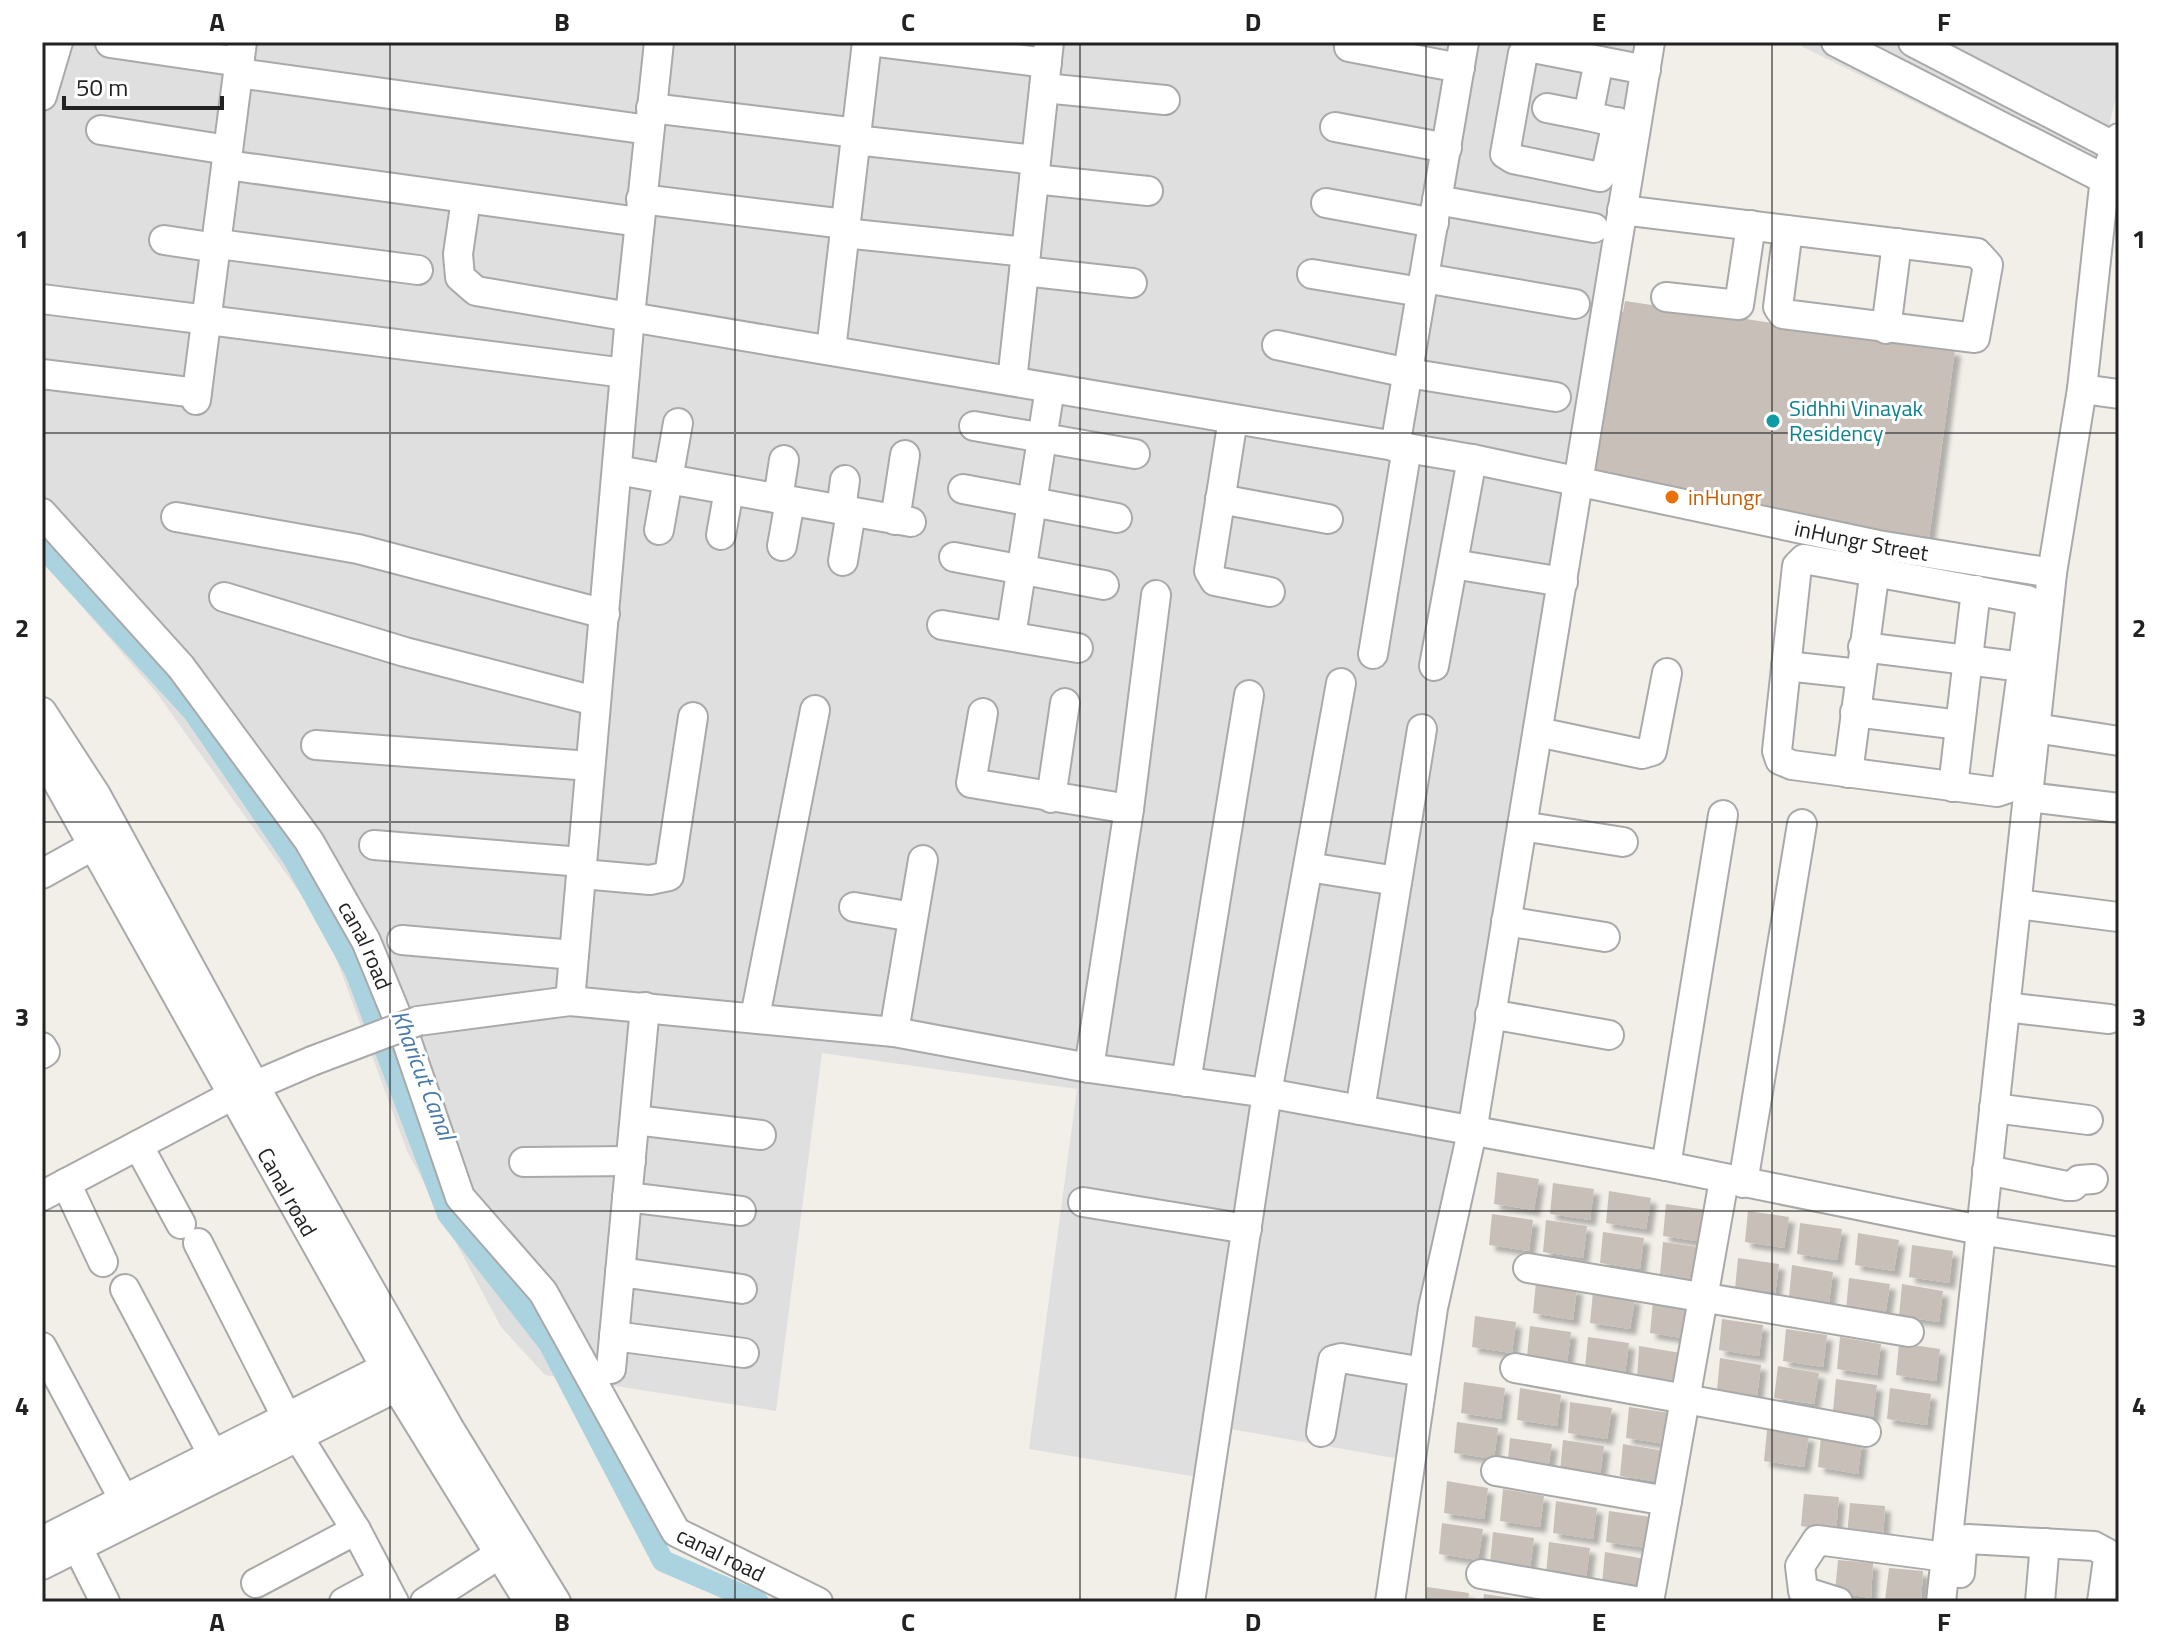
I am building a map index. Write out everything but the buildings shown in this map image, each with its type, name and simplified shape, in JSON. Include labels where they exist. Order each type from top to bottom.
[{"type":"street","points":[[42,96],[58,42]]},
{"type":"street","points":[[570,1001],[630,316],[659,42]]},
{"type":"street","points":[[831,350],[867,42]]},
{"type":"street","points":[[878,42],[1047,64],[1165,100]]},
{"type":"street","points":[[1588,116],[1625,60],[1650,42]]},
{"type":"street","points":[[1836,42],[2112,182]]},
{"type":"street","points":[[1913,42],[2118,145],[2052,573],[1941,1602]]},
{"type":"street","points":[[110,43],[650,119],[856,137],[1148,191]]},
{"type":"street","points":[[1625,60],[1532,46],[1526,49],[1505,154],[1513,159],[1600,177],[1627,124]]},
{"type":"street","points":[[1349,47],[1462,55],[1408,373],[1373,654]]},
{"type":"street","points":[[42,374],[196,397],[209,321],[240,59]]},
{"type":"street","points":[[1390,1602],[1433,1308],[1472,1132],[1622,210],[1627,124],[1625,60]]},
{"type":"street","points":[[1012,381],[1047,64]]},
{"type":"street","points":[[1547,108],[1627,124]]},
{"type":"street","points":[[1335,127],[1447,148]]},
{"type":"street","points":[[101,130],[228,158],[466,199],[844,228],[1132,283]]},
{"type":"street","name":"inHungr Street","points":[[466,199],[458,254],[460,277],[476,291],[1472,459],[1580,480],[1876,559],[2052,573]]},
{"type":"street","points":[[1326,203],[1594,228]]},
{"type":"street","points":[[1622,210],[1751,225],[1977,253],[1988,265],[1975,338],[1886,329],[1787,315],[1780,311],[1788,230]]},
{"type":"street","points":[[1666,297],[1739,305],[1751,225]]},
{"type":"street","points":[[164,240],[418,270]]},
{"type":"street","points":[[1886,329],[1897,243]]},
{"type":"street","points":[[1312,274],[1575,304]]},
{"type":"street","points":[[42,299],[625,373]]},
{"type":"street","points":[[1277,345],[1408,373],[1556,397]]},
{"type":"street","points":[[1011,636],[1050,388]]},
{"type":"street","points":[[2082,389],[2119,394]]},
{"type":"street","points":[[1233,419],[1209,571],[1215,581],[1270,592]]},
{"type":"street","points":[[659,530],[678,423]]},
{"type":"street","points":[[974,426],[1135,454]]},
{"type":"street","points":[[617,470],[903,521],[905,455]]},
{"type":"street","points":[[1434,666],[1472,459]]},
{"type":"street","points":[[782,546],[784,460]]},
{"type":"street","points":[[843,561],[845,480]]},
{"type":"street","points":[[963,489],[1117,518]]},
{"type":"street","points":[[721,535],[729,490]]},
{"type":"street","points":[[1220,499],[1328,519]]},
{"type":"street","name":"canal road","points":[[42,513],[181,667],[309,841],[371,954],[405,1036],[460,1197],[543,1292],[676,1532],[818,1602]]},
{"type":"street","points":[[176,517],[358,549],[605,614]]},
{"type":"street","points":[[954,557],[1104,585]]},
{"type":"street","points":[[1848,773],[1876,559]]},
{"type":"street","points":[[1876,559],[1976,590],[2027,600],[2030,613],[2006,789],[1997,792],[1953,787],[1792,765],[1780,760],[1777,751],[1800,560],[1876,559]]},
{"type":"street","points":[[1453,564],[1563,582]]},
{"type":"street","points":[[1953,787],[1976,590]]},
{"type":"street","points":[[1089,1068],[1129,809],[1156,595]]},
{"type":"street","points":[[224,597],[405,652],[595,701]]},
{"type":"street","points":[[942,625],[1078,648]]},
{"type":"street","points":[[1786,666],[1861,660],[1967,660],[2023,667]]},
{"type":"street","points":[[1538,732],[1642,754],[1652,751],[1667,673]]},
{"type":"street","points":[[1190,1602],[1267,1093],[1341,683]]},
{"type":"street","points":[[1186,1082],[1249,695]]},
{"type":"street","points":[[1051,798],[1065,703]]},
{"type":"street","points":[[755,1017],[815,710]]},
{"type":"street","points":[[42,712],[90,785],[244,1090]]},
{"type":"street","points":[[1855,712],[1960,725]]},
{"type":"street","points":[[983,713],[971,783],[1129,809]]},
{"type":"street","points":[[374,845],[582,868],[650,880],[669,876],[693,717]]},
{"type":"street","points":[[2035,728],[2119,741]]},
{"type":"street","points":[[1360,1110],[1422,729]]},
{"type":"street","points":[[316,745],[590,766]]},
{"type":"street","name":"Canal road","points":[[42,754],[244,1090],[403,1372],[498,1555],[525,1596],[557,1602]]},
{"type":"street","points":[[2028,797],[2119,808]]},
{"type":"street","points":[[1666,1166],[1723,815]]},
{"type":"street","points":[[1649,1602],[1704,1295],[1734,1181],[1802,824]]},
{"type":"street","points":[[1522,826],[1623,842]]},
{"type":"street","points":[[42,874],[94,845]]},
{"type":"street","points":[[894,1032],[923,860]]},
{"type":"street","points":[[1308,867],[1397,881]]},
{"type":"street","points":[[2017,904],[2118,917]]},
{"type":"street","points":[[854,907],[913,917]]},
{"type":"street","points":[[1506,921],[1605,937]]},
{"type":"street","points":[[402,940],[574,955]]},
{"type":"street","points":[[103,1262],[54,1190],[244,1090],[418,1021],[570,1001],[894,1032],[1089,1068],[1267,1093],[1666,1166],[1980,1230],[2119,1252]]},
{"type":"street","points":[[611,1369],[645,1007]]},
{"type":"street","points":[[2005,1007],[2109,1019]]},
{"type":"street","points":[[1490,1014],[1609,1035]]},
{"type":"street","points":[[42,1047],[45,1052],[42,1054]]},
{"type":"street","points":[[1994,1108],[2088,1120]]},
{"type":"street","points":[[635,1120],[761,1135]]},
{"type":"street","points":[[138,1145],[190,1233],[293,1428],[356,1530],[388,1592],[344,1602]]},
{"type":"street","points":[[524,1162],[631,1161]]},
{"type":"street","points":[[1987,1170],[2067,1186],[2073,1186],[2079,1180],[2093,1179]]},
{"type":"street","points":[[627,1197],[741,1211]]},
{"type":"street","points":[[1083,1202],[1247,1229]]},
{"type":"street","points":[[1528,1268],[1704,1295],[1909,1332]]},
{"type":"street","points":[[620,1272],[742,1289]]},
{"type":"street","points":[[125,1289],[213,1455]]},
{"type":"street","points":[[614,1336],[744,1353]]},
{"type":"street","points":[[42,1347],[124,1500]]},
{"type":"street","points":[[1321,1432],[1333,1360],[1341,1358],[1423,1372]]},
{"type":"street","points":[[1515,1368],[1866,1432]]},
{"type":"street","points":[[42,1565],[293,1428],[403,1372],[557,1602]]},
{"type":"street","points":[[42,1541],[213,1455],[293,1428]]},
{"type":"street","points":[[1496,1471],[1667,1501]]},
{"type":"street","points":[[256,1583],[356,1530]]},
{"type":"street","points":[[1958,1602],[1962,1547],[1968,1539],[2094,1546],[2107,1553],[2102,1602]]},
{"type":"street","points":[[1838,1602],[1803,1591],[1800,1566],[1817,1540],[1946,1557]]},
{"type":"street","points":[[2040,1602],[2045,1543]]},
{"type":"street","points":[[78,1548],[105,1602]]},
{"type":"street","points":[[425,1602],[498,1555]]},
{"type":"street","points":[[1481,1574],[1641,1602]]},
{"type":"shaded area","points":[[42,42],[1657,42],[1607,292],[1422,1463],[1225,1428],[1215,1480],[1029,1449],[1077,1089],[822,1053],[776,1411],[545,1375],[501,1327],[407,1151],[325,928],[156,692],[42,561]]},
{"type":"shaded area","points":[[1793,42],[2119,42],[2119,84],[2094,191]]},
{"type":"waterway","name":"Kharicut Canal","points":[[42,546],[194,712],[294,859],[356,972],[448,1214],[549,1343],[663,1561],[758,1602]]},
{"type":"place","name":"Sidhhi Vinayak Residency","points":[[1773,421]]},
{"type":"place","name":"inHungr","points":[[1672,497]]}]
